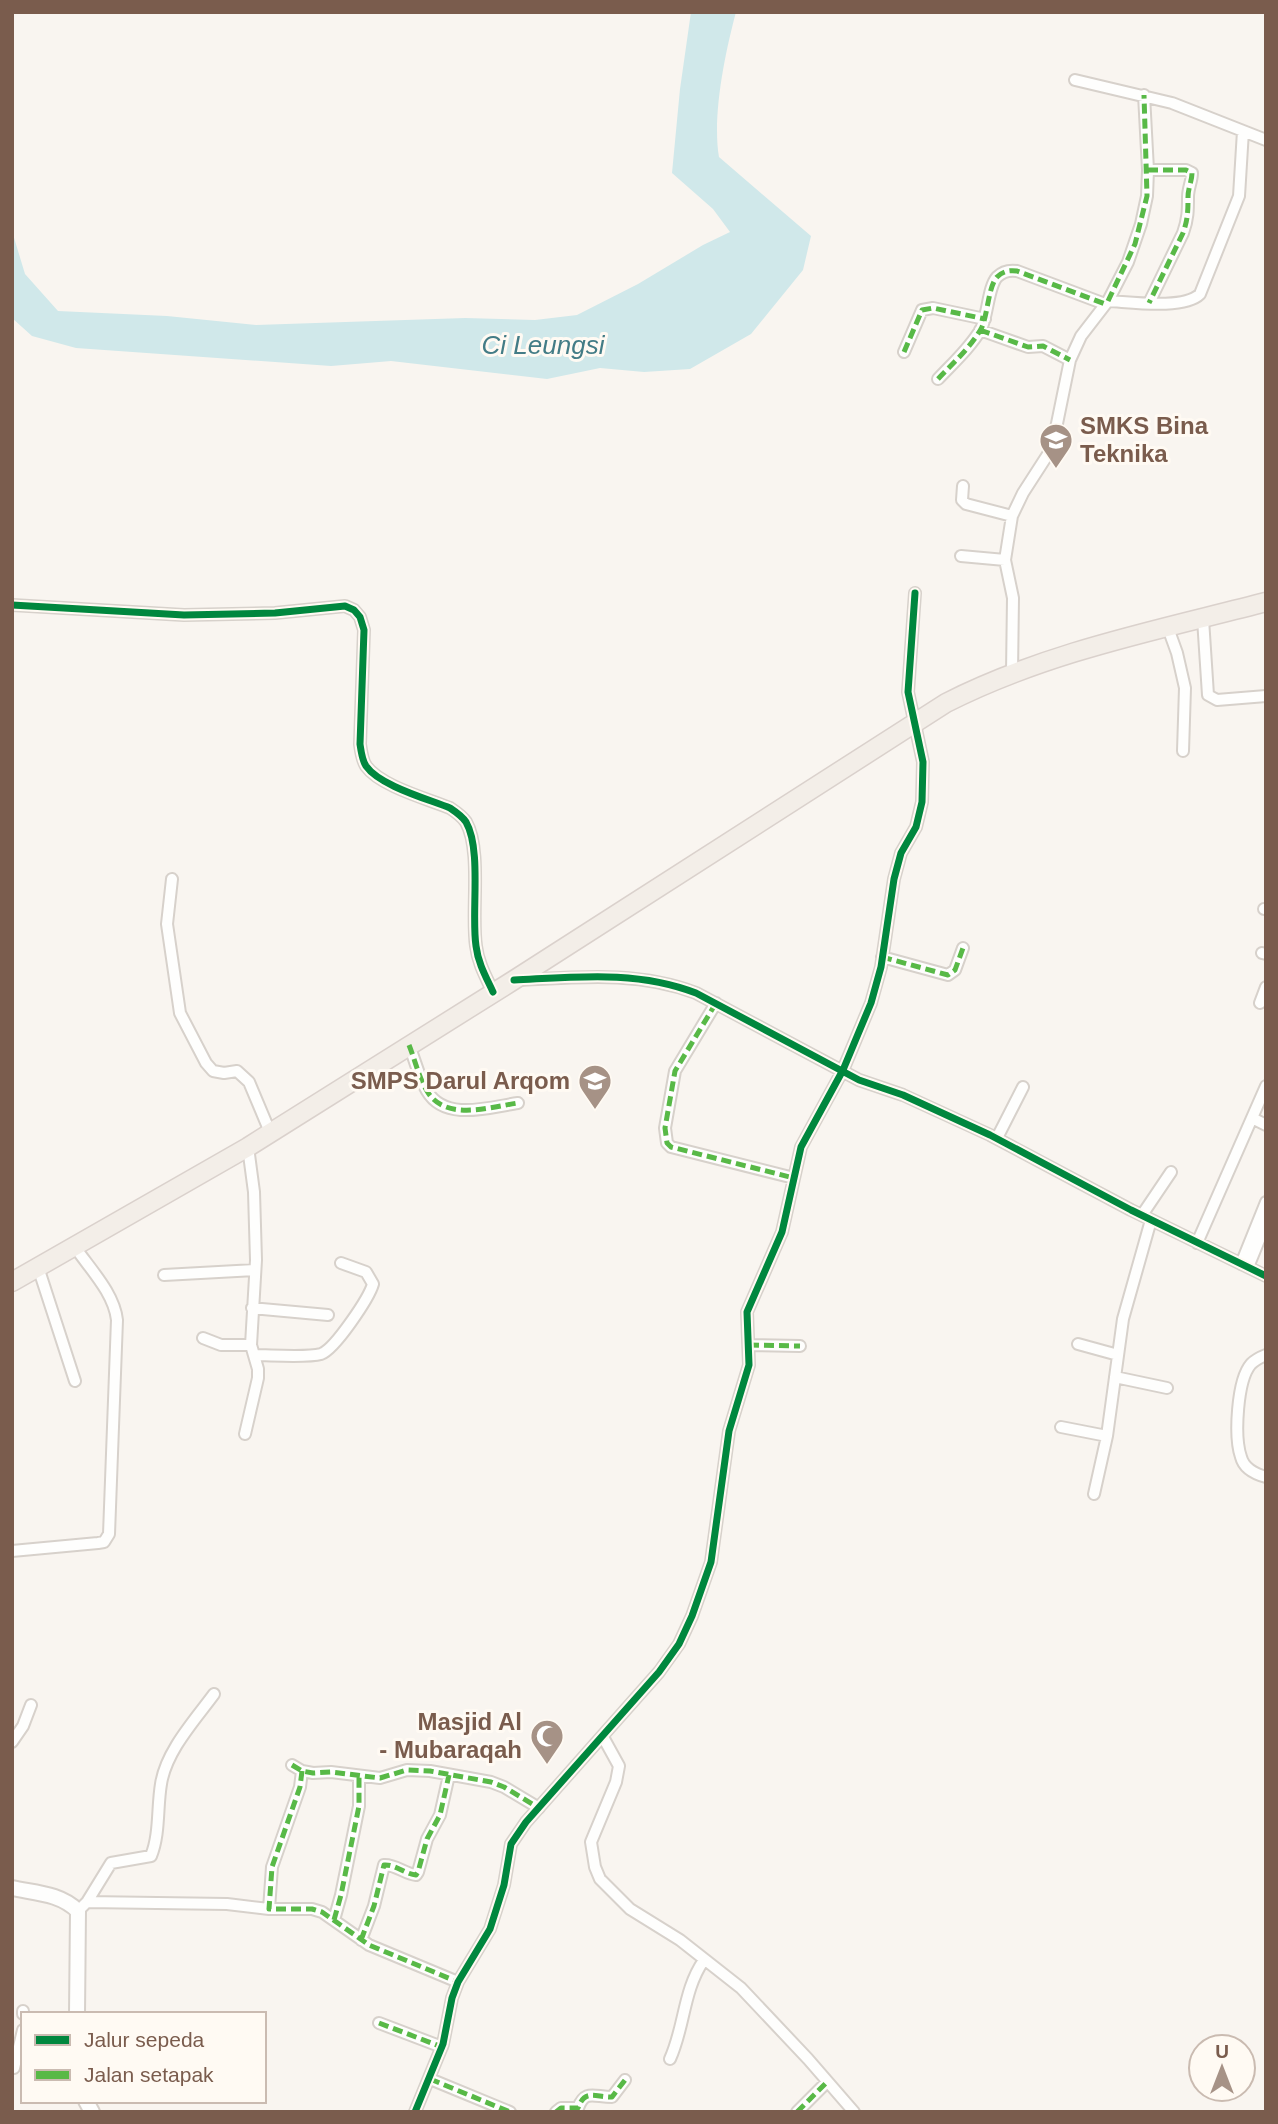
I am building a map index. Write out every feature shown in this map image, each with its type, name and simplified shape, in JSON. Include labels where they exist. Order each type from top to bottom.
[{"type":"main road","points":[[12,1282],[247,1147],[956,698],[1012,672],[1266,602]]},
{"type":"street","points":[[1075,80],[1144,95],[1195,110],[1266,140]]},
{"type":"street","points":[[1012,672],[1013,598],[1005,560],[1012,516],[1023,493],[1052,448],[1070,360],[1081,337],[1107,303],[1128,262],[1141,224],[1147,196],[1144,95]]},
{"type":"street","points":[[937,379],[967,349],[983,324],[994,282],[1009,270],[1107,303],[1179,303],[1195,299],[1239,196],[1243,131]]},
{"type":"street","points":[[1147,170],[1186,170],[1192,173],[1188,195],[1188,220],[1149,303]]},
{"type":"street","points":[[904,352],[922,310],[933,308],[983,324],[1027,348],[1043,346],[1070,360]]},
{"type":"street","points":[[963,486],[962,500],[967,505],[1012,516]]},
{"type":"street","points":[[961,556],[1005,560]]},
{"type":"street","points":[[415,2112],[442,2047],[458,1982],[483,1942],[496,1913],[511,1844],[539,1808],[659,1672],[679,1644],[692,1616],[713,1553],[729,1431],[747,1373],[747,1312],[776,1250],[801,1147],[843,1070],[872,1003],[894,879],[901,853],[916,827],[922,802],[923,762],[908,692],[915,593]]},
{"type":"street","points":[[12,605],[184,615],[275,613],[335,606],[354,610],[364,630],[360,744],[362,756],[366,766],[387,782],[450,808],[466,822],[473,854],[478,957],[493,992]]},
{"type":"street","points":[[1203,619],[1208,695],[1217,700],[1266,696]]},
{"type":"street","points":[[1168,628],[1185,688],[1183,751]]},
{"type":"street","points":[[172,879],[167,924],[180,1013],[212,1071],[237,1071],[249,1083],[270,1132]]},
{"type":"street","points":[[882,957],[948,975],[955,970],[963,948]]},
{"type":"street","points":[[514,980],[618,976],[676,985],[716,1003],[859,1080],[903,1095],[997,1138],[1197,1243],[1266,1276]]},
{"type":"street","points":[[1259,1003],[1266,986]]},
{"type":"street","points":[[716,1003],[675,1071],[665,1128],[667,1143],[671,1147],[794,1178]]},
{"type":"street","points":[[409,1045],[427,1091],[441,1105],[466,1111],[518,1103]]},
{"type":"street","points":[[1197,1243],[1266,1086]]},
{"type":"street","points":[[997,1138],[1023,1087]]},
{"type":"street","points":[[1252,1118],[1266,1125]]},
{"type":"street","points":[[245,1434],[258,1378],[252,1350],[254,1192],[247,1147]]},
{"type":"street","points":[[1094,1494],[1107,1436],[1123,1319],[1147,1217],[1171,1172]]},
{"type":"street","points":[[1245,1266],[1266,1203]]},
{"type":"street","points":[[1245,1266],[1266,1223]]},
{"type":"street","points":[[12,1551],[104,1542],[109,1534],[116,1310],[75,1247]]},
{"type":"street","points":[[203,1338],[221,1345],[252,1350],[316,1354],[328,1349],[367,1298],[373,1283],[366,1272],[341,1262]]},
{"type":"street","points":[[38,1267],[75,1381]]},
{"type":"street","points":[[163,1275],[255,1270]]},
{"type":"street","points":[[253,1308],[328,1315]]},
{"type":"street","points":[[1078,1344],[1118,1355]]},
{"type":"street","points":[[749,1345],[800,1346]]},
{"type":"street","points":[[1266,1355],[1252,1363],[1244,1378],[1237,1423],[1241,1457],[1254,1474],[1266,1477]]},
{"type":"street","points":[[1115,1377],[1167,1388]]},
{"type":"street","points":[[1060,1427],[1107,1436]]},
{"type":"street","points":[[77,2012],[82,1906],[111,1863],[151,1856],[155,1843],[163,1772],[184,1735],[214,1694]]},
{"type":"street","points":[[12,1742],[23,1726],[31,1705]]},
{"type":"street","points":[[603,1737],[619,1766],[616,1782],[591,1842],[600,1879],[629,1909],[680,1940],[741,1989],[793,2042],[854,2112]]},
{"type":"street","points":[[269,1909],[272,1867],[300,1787],[297,1768],[380,1778],[413,1770],[449,1775],[504,1787],[539,1808]]},
{"type":"street","points":[[361,1940],[374,1906],[384,1865],[416,1875],[428,1839],[438,1820],[449,1775]]},
{"type":"street","points":[[334,1920],[359,1805],[359,1776]]},
{"type":"street","points":[[12,1888],[58,1897],[82,1906],[227,1904],[269,1909],[312,1909],[322,1912],[361,1940],[399,1959],[458,1982]]},
{"type":"street","points":[[670,2059],[693,1976],[704,1960]]},
{"type":"street","points":[[379,2023],[442,2047]]},
{"type":"street","points":[[16,2068],[21,2041]]},
{"type":"street","points":[[430,2079],[510,2112]]},
{"type":"street","points":[[556,2112],[561,2108],[578,2108],[586,2095],[612,2097],[625,2080]]},
{"type":"street","points":[[797,2112],[827,2081]]},
{"type":"water","name":"Ci Leungsi","points":[[691,12],[736,12],[718,104],[719,157],[811,236],[803,270],[751,334],[690,369],[644,372],[600,368],[547,379],[391,361],[331,366],[76,348],[32,336],[12,318],[12,231],[25,274],[58,311],[167,316],[256,325],[465,318],[535,320],[577,315],[730,232],[713,209],[672,173]]},
{"type":"marked path","points":[[1108,301],[1135,244],[1147,196],[1144,95]]},
{"type":"marked path","points":[[1148,170],[1186,170],[1192,173],[1183,233],[1149,303]]},
{"type":"marked path","points":[[938,379],[977,336],[994,282],[1004,272],[1017,271],[1105,304]]},
{"type":"marked path","points":[[904,352],[922,310],[933,308],[985,319]]},
{"type":"marked path","points":[[980,330],[1028,347],[1043,346],[1070,360]]},
{"type":"marked path","points":[[882,957],[948,975],[955,970],[963,948]]},
{"type":"marked path","points":[[716,1003],[675,1071],[665,1128],[667,1143],[671,1147],[794,1178]]},
{"type":"marked path","points":[[409,1045],[427,1091],[435,1101],[445,1107],[469,1110],[518,1103]]},
{"type":"marked path","points":[[749,1345],[800,1346]]},
{"type":"marked path","points":[[292,1765],[313,1773],[331,1772],[380,1778],[407,1770],[430,1771],[491,1782],[539,1808]]},
{"type":"marked path","points":[[302,1771],[300,1787],[272,1867],[269,1909],[312,1909],[322,1912],[369,1945],[458,1982]]},
{"type":"marked path","points":[[361,1940],[374,1906],[384,1865],[416,1875],[418,1872],[427,1839],[440,1815],[449,1775]]},
{"type":"marked path","points":[[334,1920],[359,1806],[359,1776]]},
{"type":"marked path","points":[[379,2023],[442,2047]]},
{"type":"marked path","points":[[430,2079],[510,2112]]},
{"type":"marked path","points":[[556,2112],[561,2108],[578,2108],[587,2096],[612,2097],[625,2080]]},
{"type":"marked path","points":[[797,2112],[827,2082]]},
{"type":"cycle path","points":[[415,2112],[443,2044],[458,1982],[490,1929],[504,1885],[511,1844],[526,1822],[659,1672],[679,1644],[711,1562],[729,1431],[749,1365],[747,1312],[782,1232],[801,1147],[843,1070],[871,1003],[881,967],[894,879],[901,853],[916,827],[922,802],[923,762],[908,692],[915,593]]},
{"type":"cycle path","points":[[12,605],[184,615],[275,613],[345,606],[354,610],[360,617],[364,630],[360,744],[364,761],[382,780],[450,808],[466,822],[474,849],[476,946],[480,964],[493,992]]},
{"type":"cycle path","points":[[514,980],[629,978],[696,993],[859,1080],[903,1095],[990,1135],[1131,1210],[1266,1276]]},
{"type":"place","name":"SMKS Bina Teknika","points":[[1056,470]]},
{"type":"place","name":"SMPS Darul Arqom","points":[[595,1111]]},
{"type":"place","name":"Masjid Al - Mubaraqah","points":[[547,1766]]}]
